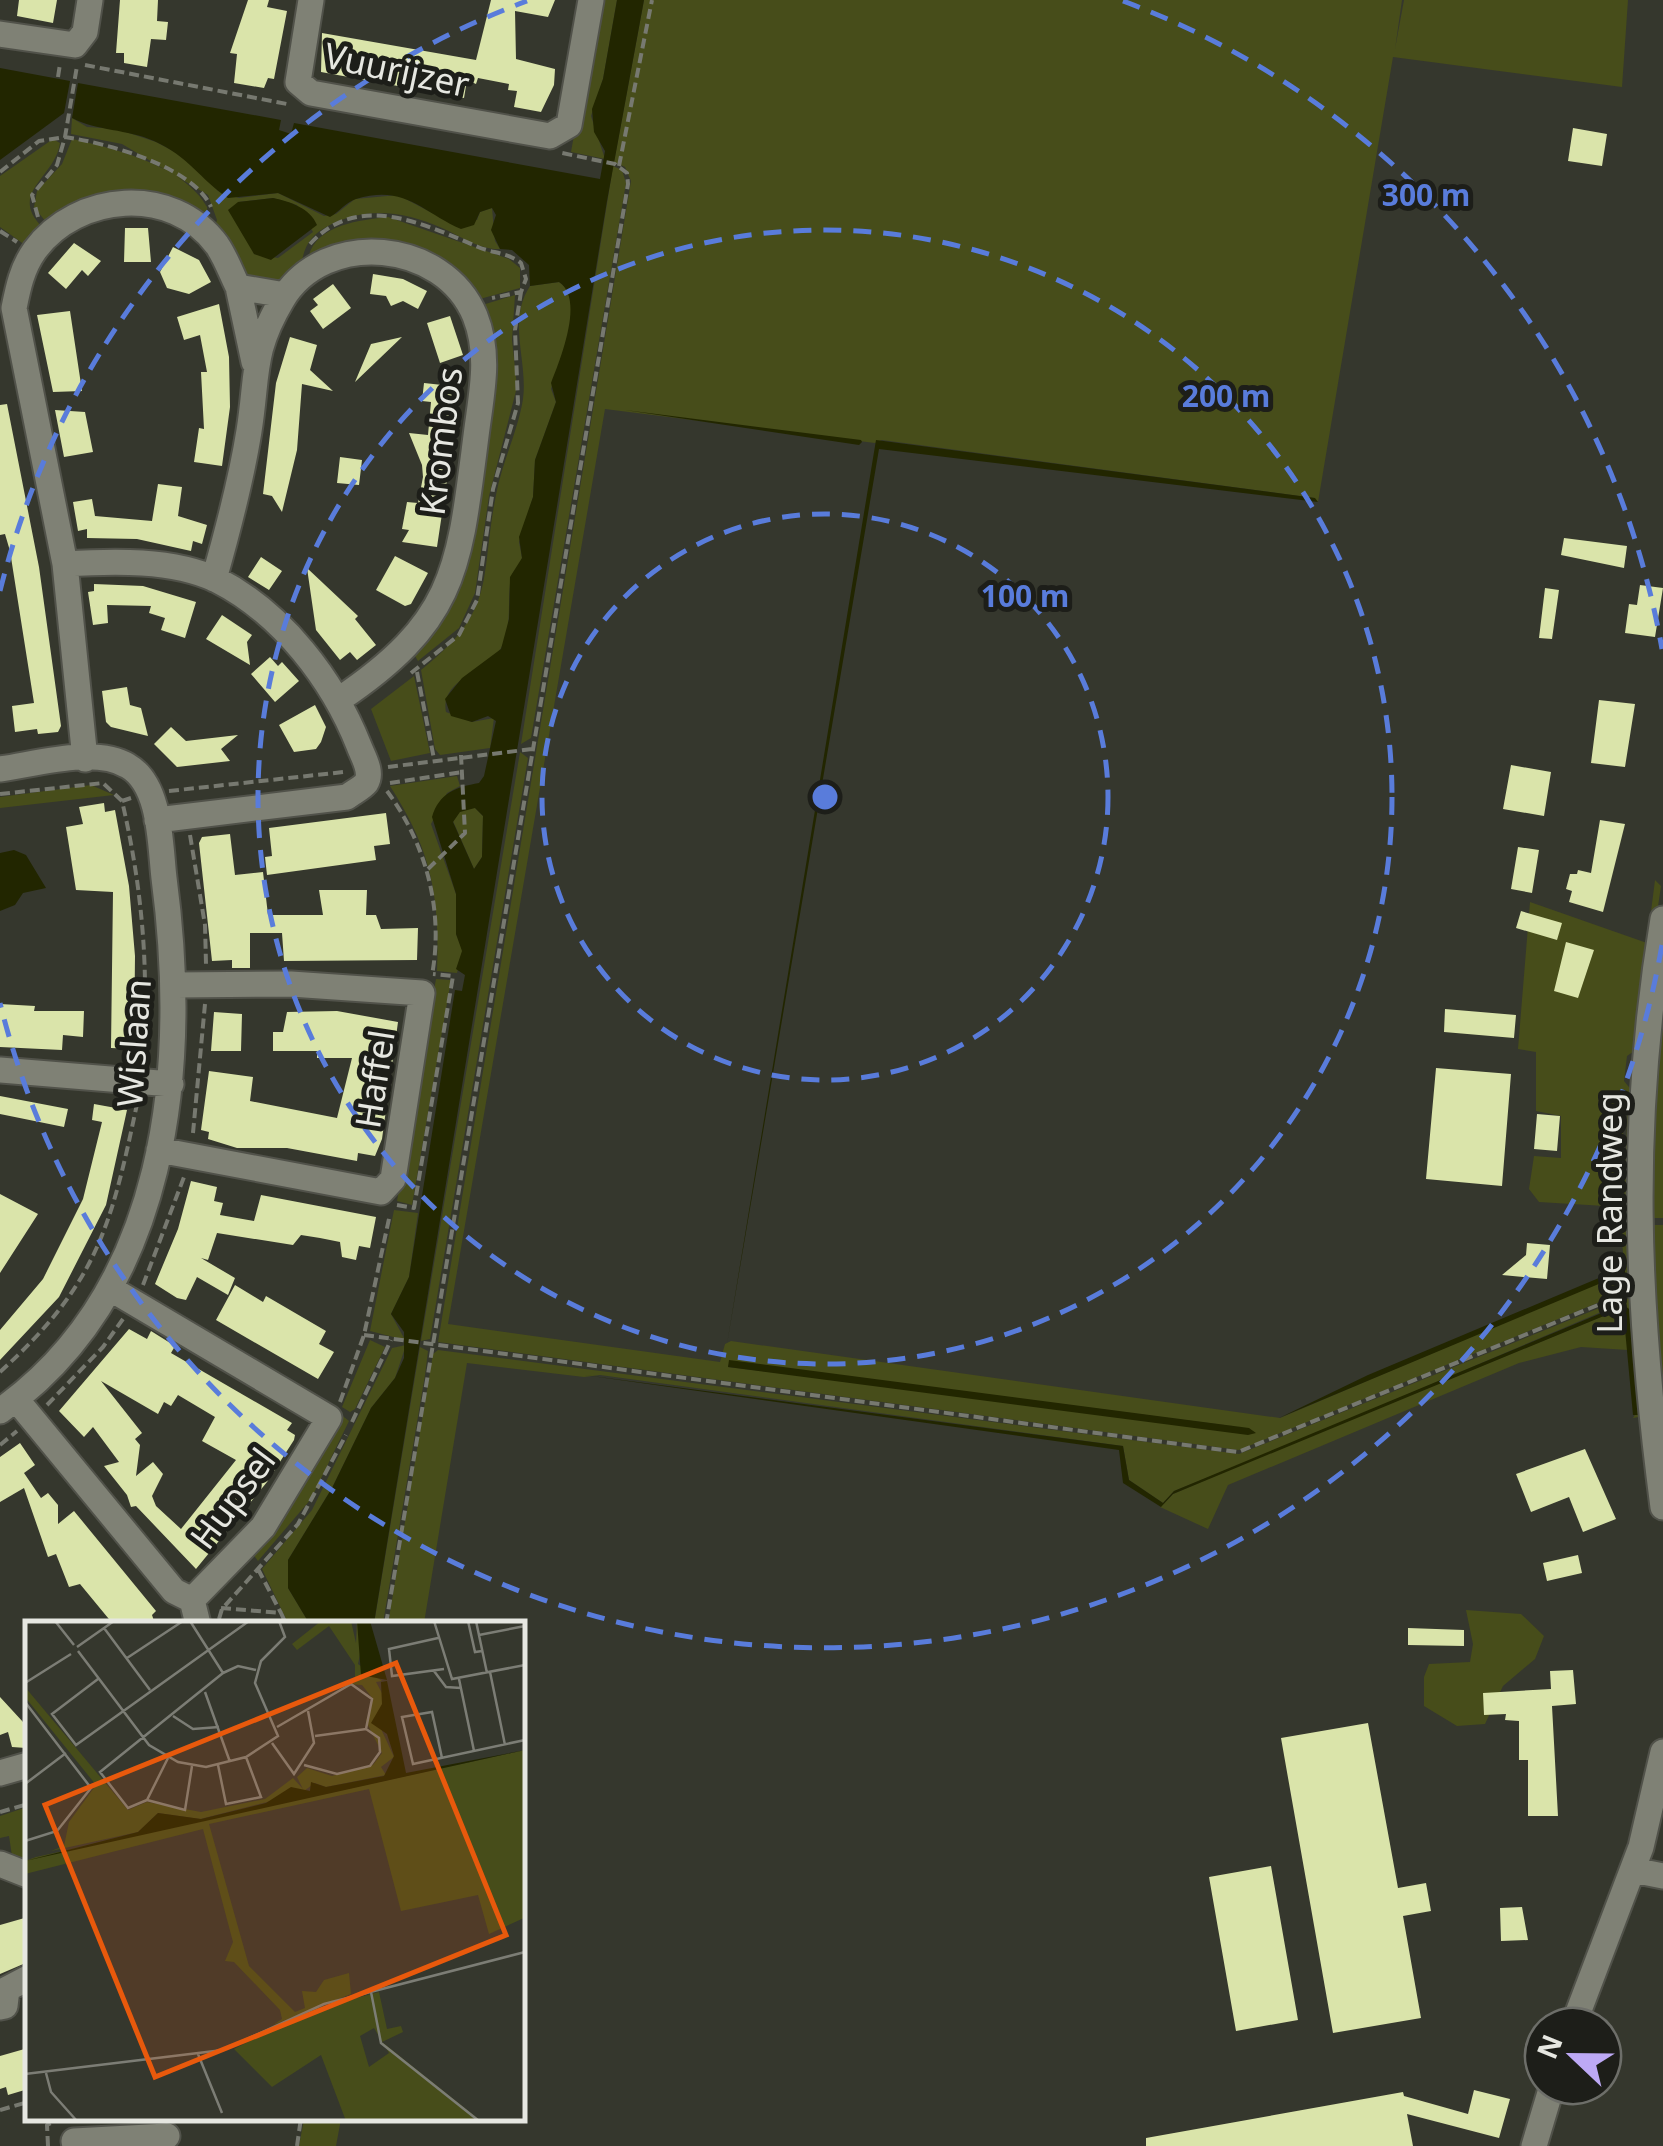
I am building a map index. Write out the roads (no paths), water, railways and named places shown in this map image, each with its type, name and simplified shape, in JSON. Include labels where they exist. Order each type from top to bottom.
[{"type":"street","points":[[0,34],[75,44],[85,32],[90,0]]},
{"type":"street","name":"Vuurijzer","points":[[311,0],[298,82],[311,93],[550,136],[565,143],[591,0]]},
{"type":"street","name":"Krombos","points":[[65,564],[14,308],[20,280],[32,253],[51,232],[87,210],[142,203],[188,220],[207,235],[238,287],[254,362],[250,428],[214,579]]},
{"type":"street","name":"Krombos","points":[[254,362],[285,295],[307,272],[362,250],[404,256],[438,270],[471,308],[486,352],[462,544],[445,591],[408,649],[340,699]]},
{"type":"street","points":[[238,287],[256,294],[285,295]]},
{"type":"street","points":[[84,759],[65,564],[102,562],[166,567],[214,579],[249,600],[283,632],[340,699],[379,771],[348,797],[157,820]]},
{"type":"street","name":"Wislaan","points":[[0,769],[84,759],[111,758],[126,764],[149,794],[157,820],[176,985],[171,1084],[144,1216],[111,1290],[8,1405]]},
{"type":"street","name":"Lage Randweg","points":[[1663,919],[1640,1101],[1640,1294],[1663,1508]]},
{"type":"street","name":"Haffel","points":[[159,1150],[380,1192],[392,1179],[428,983],[176,985]]},
{"type":"street","points":[[0,1070],[171,1084]]},
{"type":"street","name":"Hupsel","points":[[8,1405],[174,1591],[196,1610],[273,1512],[329,1418],[111,1290]]},
{"type":"street","points":[[1580,2006],[1633,1870],[1663,1752]]},
{"type":"street","points":[[0,1773],[25,1766]]},
{"type":"street","points":[[0,1864],[25,1875]]},
{"type":"street","points":[[1633,1870],[1663,1876]]},
{"type":"street","points":[[0,2007],[4,2006],[8,1988],[25,1980]]},
{"type":"street","points":[[1534,2146],[1546,2106]]},
{"type":"street","points":[[75,2146],[74,2141],[166,2134]]}]
